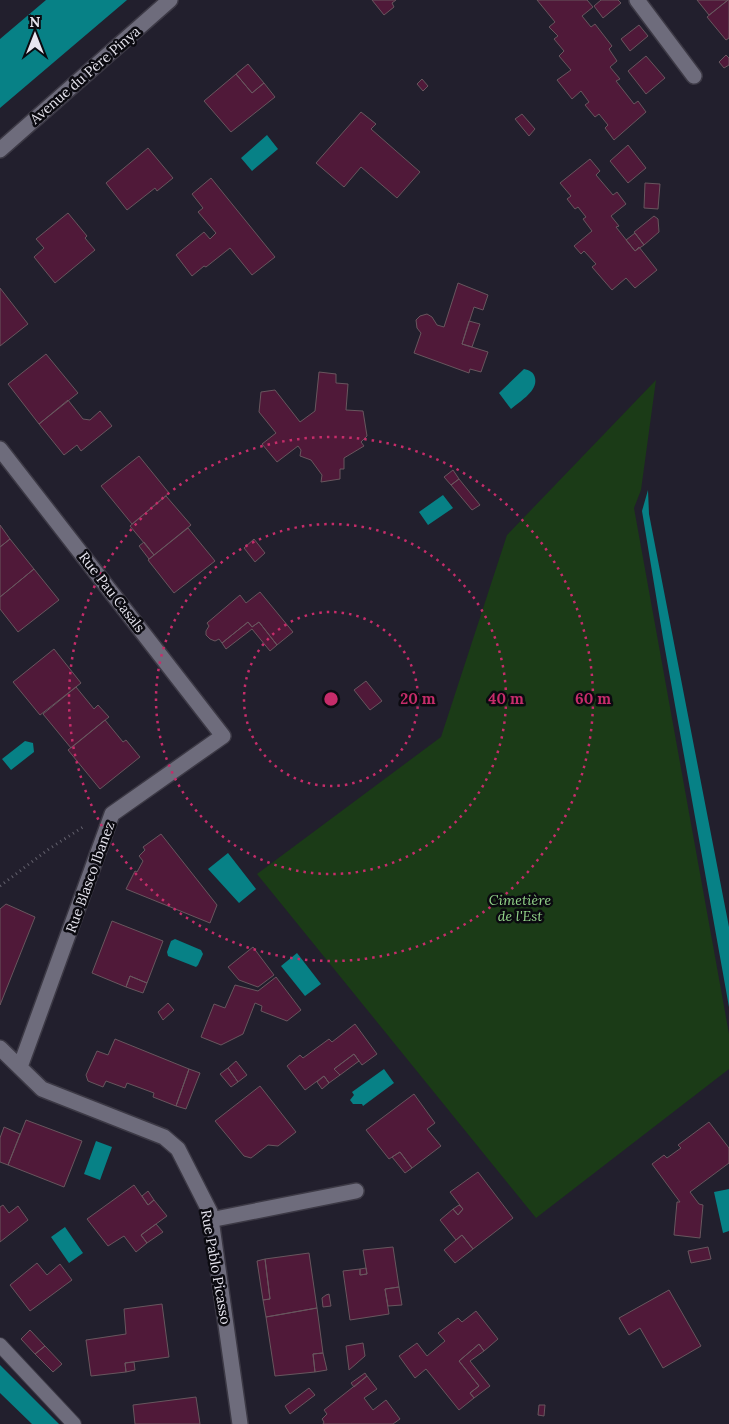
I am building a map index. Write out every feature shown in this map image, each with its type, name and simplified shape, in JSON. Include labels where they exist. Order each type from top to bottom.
[{"type":"street","name":"Avenue du Père Pinya","points":[[0,150],[170,0]]},
{"type":"street","points":[[637,0],[694,76]]},
{"type":"street","name":"Rue Pau Casals","points":[[0,449],[224,736]]},
{"type":"street","name":"Rue Blasco Ibanez","points":[[20,1067],[112,814],[224,736]]},
{"type":"street","name":"Rue Pablo Picasso","points":[[0,1048],[42,1088],[164,1137],[178,1149],[210,1212],[239,1421]]},
{"type":"street","points":[[210,1220],[356,1191]]},
{"type":"lane","points":[[0,1345],[74,1424]]},
{"type":"path","points":[[0,886],[49,849],[94,820],[112,814]]},
{"type":"green space","name":"Cimetière de l'Est","points":[[656,380],[641,490],[634,508],[729,1034],[729,1069],[536,1218],[257,874],[441,737],[507,535]]},
{"type":"shaded area","points":[[46,0],[127,0],[0,108],[0,39]]},
{"type":"shaded area","points":[[267,135],[278,149],[252,171],[241,158]]},
{"type":"shaded area","points":[[524,369],[534,374],[534,387],[528,395],[511,409],[499,393]]},
{"type":"shaded area","points":[[648,490],[649,514],[729,927],[729,1007],[642,511]]},
{"type":"shaded area","points":[[443,495],[453,508],[428,525],[419,512]]},
{"type":"shaded area","points":[[25,741],[33,743],[34,752],[11,770],[2,759]]},
{"type":"shaded area","points":[[228,853],[256,889],[239,903],[208,869]]},
{"type":"shaded area","points":[[175,939],[201,950],[203,954],[196,967],[168,956],[167,952],[171,941]]},
{"type":"shaded area","points":[[297,953],[321,984],[305,996],[281,966]]},
{"type":"shaded area","points":[[384,1069],[394,1083],[363,1106],[362,1104],[353,1104],[350,1100],[354,1095],[352,1092]]},
{"type":"shaded area","points":[[96,1141],[112,1147],[100,1180],[84,1174]]},
{"type":"shaded area","points":[[729,1189],[729,1231],[723,1233],[714,1192]]},
{"type":"shaded area","points":[[65,1227],[83,1253],[69,1263],[51,1237]]},
{"type":"shaded area","points":[[0,1365],[59,1424],[32,1424],[0,1393]]},
{"type":"building","points":[[372,0],[396,0],[392,3],[394,7],[384,15]]},
{"type":"building","points":[[537,0],[587,0],[593,7],[582,16],[591,27],[595,24],[612,46],[609,49],[617,61],[610,67],[620,79],[616,81],[634,104],[638,101],[646,112],[614,140],[605,128],[608,125],[599,114],[595,117],[585,105],[589,102],[581,91],[572,99],[557,80],[571,70],[559,56],[564,51],[554,39],[558,36],[549,27],[555,22]]},
{"type":"building","points":[[601,0],[618,0],[621,3],[603,18],[594,6]]},
{"type":"building","points":[[697,0],[728,0],[709,15]]},
{"type":"building","points":[[728,0],[729,38],[726,40],[707,17]]},
{"type":"building","points":[[639,25],[648,36],[630,51],[621,39]]},
{"type":"building","points":[[726,55],[729,58],[729,65],[724,68],[719,62]]},
{"type":"building","points":[[646,56],[665,78],[646,94],[628,71]]},
{"type":"building","points":[[248,64],[264,83],[252,93],[236,74]]},
{"type":"building","points":[[236,74],[252,93],[264,83],[275,97],[231,132],[204,101]]},
{"type":"building","points":[[422,79],[428,86],[423,91],[417,84]]},
{"type":"building","points":[[361,112],[376,124],[371,129],[420,172],[397,198],[361,167],[344,187],[316,163]]},
{"type":"building","points":[[522,114],[535,129],[529,136],[515,119]]},
{"type":"building","points":[[628,145],[646,168],[628,183],[610,161]]},
{"type":"building","points":[[148,148],[173,178],[157,191],[155,188],[127,210],[106,183]]},
{"type":"building","points":[[590,159],[600,171],[596,175],[613,195],[617,192],[626,204],[611,216],[619,226],[616,227],[635,251],[639,247],[657,270],[635,288],[626,278],[612,290],[592,267],[596,264],[584,251],[581,254],[574,246],[592,231],[583,219],[586,217],[578,207],[575,209],[567,199],[571,196],[560,183]]},
{"type":"building","points":[[211,178],[275,257],[252,275],[230,248],[192,276],[176,255],[204,232],[210,239],[216,233],[198,212],[203,208],[192,194]]},
{"type":"building","points":[[645,183],[660,184],[658,209],[644,208]]},
{"type":"building","points":[[68,213],[87,236],[85,238],[95,250],[55,283],[34,257],[44,248],[36,239]]},
{"type":"building","points":[[654,216],[658,219],[659,232],[644,245],[634,232]]},
{"type":"building","points":[[635,233],[644,245],[635,251],[626,240]]},
{"type":"building","points":[[458,283],[488,295],[483,310],[474,307],[462,344],[488,352],[481,372],[470,369],[469,373],[414,353],[421,333],[417,328],[416,320],[420,316],[427,314],[432,317],[437,325],[444,327]]},
{"type":"building","points":[[0,288],[28,324],[0,346]]},
{"type":"building","points":[[469,321],[480,324],[472,347],[462,344]]},
{"type":"building","points":[[46,354],[78,393],[39,424],[8,384]]},
{"type":"building","points":[[319,372],[336,374],[336,383],[348,384],[346,410],[363,411],[367,436],[361,442],[364,446],[344,458],[344,469],[340,469],[340,479],[321,482],[322,475],[311,460],[300,456],[301,450],[298,446],[277,462],[262,444],[276,433],[259,412],[261,392],[275,390],[300,422],[315,411]]},
{"type":"building","points":[[68,400],[83,419],[90,420],[100,411],[112,426],[81,451],[77,445],[64,455],[39,424]]},
{"type":"building","points":[[139,456],[169,493],[132,524],[101,486]]},
{"type":"building","points":[[453,470],[459,479],[451,485],[444,477]]},
{"type":"building","points":[[459,479],[480,505],[472,510],[451,485]]},
{"type":"building","points":[[166,496],[191,525],[154,555],[130,526]]},
{"type":"building","points":[[0,525],[10,539],[0,547]]},
{"type":"building","points":[[188,528],[215,561],[174,593],[148,560]]},
{"type":"building","points":[[10,539],[34,569],[0,597],[0,547]]},
{"type":"building","points":[[254,539],[265,553],[255,562],[244,548]]},
{"type":"building","points":[[144,542],[154,555],[149,559],[139,546]]},
{"type":"building","points":[[34,569],[59,600],[18,632],[0,609],[0,597]]},
{"type":"building","points":[[260,592],[293,632],[277,645],[259,622],[252,627],[248,622],[222,643],[219,639],[215,641],[206,635],[209,626],[207,623],[240,595],[246,603]]},
{"type":"building","points":[[248,622],[252,627],[259,622],[277,645],[270,651],[252,629],[226,649],[222,643]]},
{"type":"building","points":[[54,649],[81,683],[40,715],[13,682]]},
{"type":"building","points":[[366,681],[382,701],[370,710],[354,690]]},
{"type":"building","points":[[76,687],[94,709],[98,705],[109,717],[71,748],[43,714]]},
{"type":"building","points":[[105,720],[123,742],[126,740],[140,757],[100,789],[68,750]]},
{"type":"building","points":[[161,834],[217,905],[210,923],[126,889],[135,871],[137,872],[143,861],[139,856],[145,850],[143,847]]},
{"type":"building","points":[[6,904],[35,917],[0,1005],[0,909]]},
{"type":"building","points":[[112,921],[163,941],[147,983],[130,976],[126,987],[92,973]]},
{"type":"building","points":[[253,947],[274,975],[258,987],[239,980],[228,967]]},
{"type":"building","points":[[130,976],[147,983],[143,993],[126,987]]},
{"type":"building","points":[[276,977],[301,1010],[287,1021],[261,1011],[262,1006],[255,1003],[243,1034],[221,1045],[201,1037],[214,1004],[225,1008],[235,985],[258,991]]},
{"type":"building","points":[[168,1003],[174,1010],[163,1020],[158,1012]]},
{"type":"building","points":[[355,1024],[377,1054],[362,1065],[354,1054],[334,1069],[340,1075],[329,1083],[324,1076],[305,1090],[287,1066],[300,1055],[303,1058],[329,1039],[332,1042]]},
{"type":"building","points":[[115,1039],[189,1069],[176,1106],[153,1097],[154,1093],[127,1083],[125,1088],[106,1081],[103,1087],[88,1081],[86,1075],[97,1051],[108,1055]]},
{"type":"building","points":[[354,1054],[359,1061],[340,1075],[334,1069]]},
{"type":"building","points":[[236,1061],[247,1075],[238,1082],[228,1068]]},
{"type":"building","points":[[228,1068],[238,1082],[231,1087],[220,1074]]},
{"type":"building","points":[[189,1069],[200,1073],[186,1109],[176,1106]]},
{"type":"building","points":[[324,1076],[329,1083],[322,1089],[317,1082]]},
{"type":"building","points":[[260,1086],[296,1132],[278,1146],[268,1145],[251,1158],[244,1156],[215,1121]]},
{"type":"building","points":[[414,1094],[435,1123],[427,1129],[441,1146],[412,1168],[400,1152],[389,1159],[366,1130]]},
{"type":"building","points":[[26,1120],[82,1141],[64,1187],[8,1165]]},
{"type":"building","points":[[709,1122],[729,1148],[729,1163],[690,1192],[699,1204],[703,1205],[700,1238],[674,1235],[677,1202],[680,1202],[652,1164],[664,1155],[667,1158],[681,1148],[678,1145]]},
{"type":"building","points":[[4,1127],[20,1134],[8,1165],[0,1162],[0,1138]]},
{"type":"building","points":[[400,1152],[412,1168],[405,1173],[392,1157]]},
{"type":"building","points":[[478,1172],[513,1218],[473,1249],[462,1235],[456,1240],[440,1220],[453,1209],[458,1215],[463,1209],[450,1192]]},
{"type":"building","points":[[134,1185],[148,1205],[154,1200],[167,1216],[141,1235],[147,1243],[136,1252],[124,1236],[108,1246],[87,1219]]},
{"type":"building","points":[[148,1191],[154,1200],[148,1205],[142,1196]]},
{"type":"building","points":[[3,1205],[9,1213],[18,1206],[28,1220],[0,1242],[0,1207]]},
{"type":"building","points":[[459,1205],[463,1209],[458,1215],[453,1209]]},
{"type":"building","points":[[156,1224],[163,1232],[147,1243],[141,1235]]},
{"type":"building","points":[[462,1235],[473,1249],[455,1263],[444,1250]]},
{"type":"building","points":[[393,1247],[399,1287],[385,1289],[389,1314],[350,1320],[343,1271],[360,1269],[360,1275],[367,1274],[363,1250]]},
{"type":"building","points":[[708,1247],[711,1259],[691,1263],[688,1251]]},
{"type":"building","points":[[309,1253],[317,1308],[266,1317],[263,1300],[270,1299],[265,1259]]},
{"type":"building","points":[[265,1259],[270,1299],[263,1300],[257,1261]]},
{"type":"building","points":[[37,1263],[47,1275],[60,1264],[72,1280],[30,1311],[10,1285]]},
{"type":"building","points":[[366,1268],[367,1274],[360,1275],[360,1269]]},
{"type":"building","points":[[399,1287],[402,1305],[388,1306],[385,1289]]},
{"type":"building","points":[[669,1290],[701,1346],[663,1368],[640,1328],[629,1335],[619,1318]]},
{"type":"building","points":[[329,1294],[331,1306],[323,1307],[322,1298]]},
{"type":"building","points":[[162,1304],[169,1357],[125,1363],[126,1372],[91,1376],[86,1340],[126,1334],[124,1309]]},
{"type":"building","points":[[317,1308],[323,1353],[313,1354],[315,1372],[275,1376],[266,1317]]},
{"type":"building","points":[[476,1311],[498,1339],[484,1351],[479,1344],[459,1361],[479,1386],[470,1393],[474,1398],[459,1410],[426,1369],[415,1378],[399,1356],[417,1343],[427,1356],[445,1341],[438,1333],[458,1318],[462,1322]]},
{"type":"building","points":[[30,1330],[45,1346],[35,1354],[21,1339]]},
{"type":"building","points":[[363,1343],[365,1356],[349,1370],[346,1346]]},
{"type":"building","points":[[479,1344],[484,1351],[470,1361],[490,1386],[474,1398],[470,1393],[479,1386],[459,1361]]},
{"type":"building","points":[[45,1346],[62,1364],[53,1372],[35,1354]]},
{"type":"building","points":[[323,1353],[327,1370],[315,1372],[313,1354]]},
{"type":"building","points":[[134,1362],[135,1370],[126,1372],[125,1363]]},
{"type":"building","points":[[365,1373],[367,1376],[354,1387],[351,1383]]},
{"type":"building","points":[[367,1376],[377,1389],[364,1398],[373,1410],[386,1400],[400,1419],[393,1424],[323,1424],[322,1419],[327,1414],[324,1410]]},
{"type":"building","points":[[309,1388],[315,1395],[290,1414],[285,1406]]},
{"type":"building","points":[[196,1397],[200,1424],[135,1424],[133,1405]]},
{"type":"building","points":[[539,1405],[545,1405],[544,1416],[538,1415]]}]
